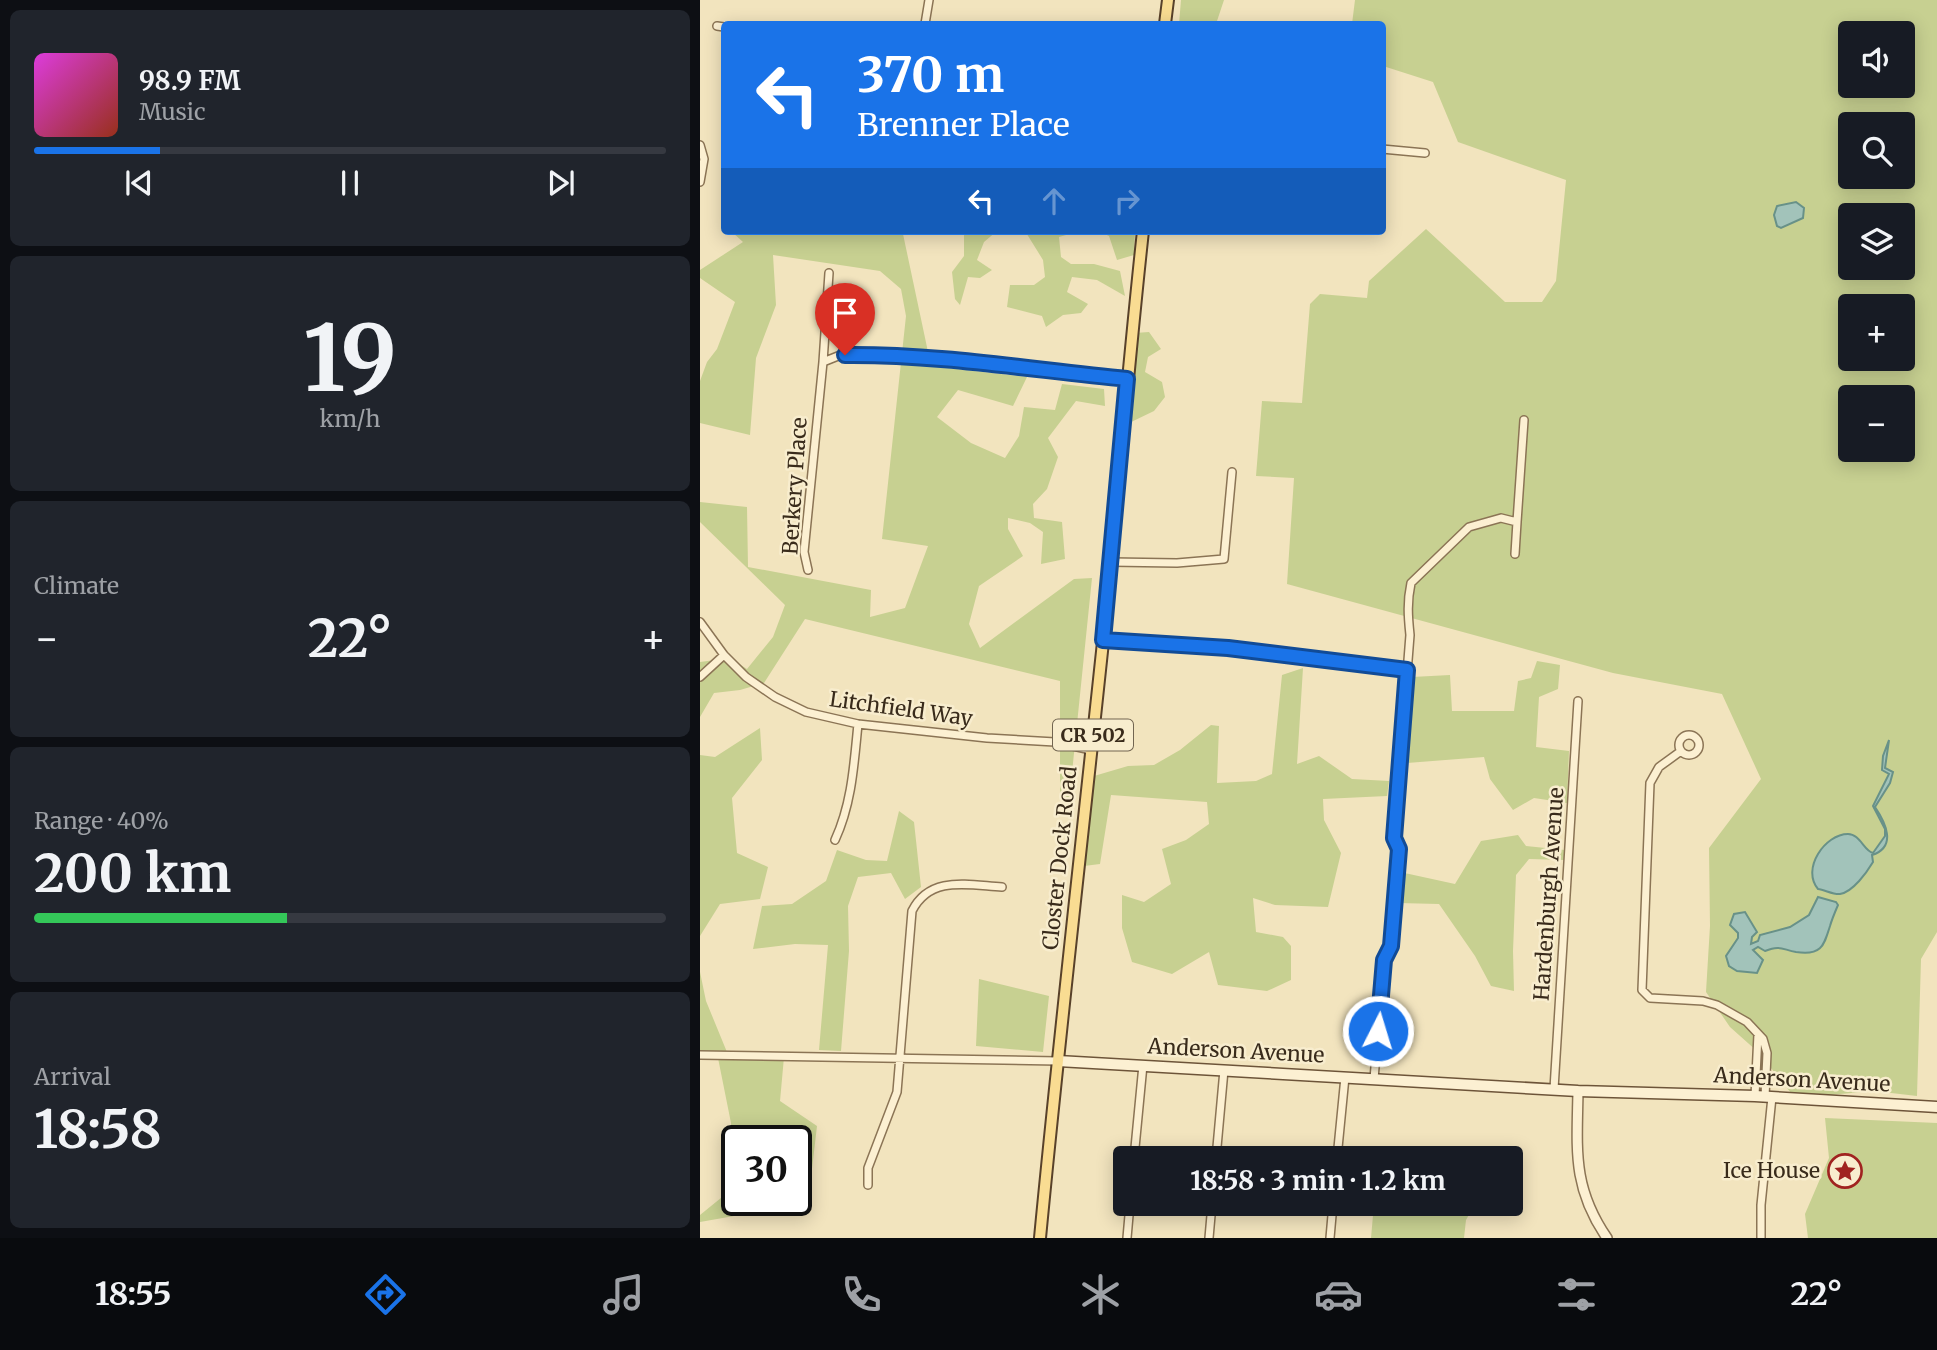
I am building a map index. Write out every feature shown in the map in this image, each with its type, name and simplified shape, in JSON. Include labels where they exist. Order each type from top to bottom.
[{"type":"main road","points":[[1165,21],[1168,0]]},
{"type":"main road","name":"Closter Dock Road","points":[[1041,1238],[1143,235]]},
{"type":"main road","name":"Anderson Avenue","points":[[1058,1061],[1554,1090],[1764,1097],[1937,1107]]},
{"type":"street","points":[[926,21],[929,0]]},
{"type":"street","points":[[700,145],[704,159],[700,182]]},
{"type":"street","points":[[1386,149],[1425,153]]},
{"type":"street","name":"Berkery Place","points":[[808,570],[804,552],[830,273]]},
{"type":"street","points":[[823,362],[838,356],[881,355],[1127,379]]},
{"type":"street","points":[[1515,554],[1524,421]]},
{"type":"street","points":[[1111,562],[1177,563],[1224,559],[1232,472]]},
{"type":"street","points":[[1374,1079],[1384,960],[1391,946],[1399,849],[1394,838],[1410,635],[1407,621],[1411,583],[1469,527],[1501,518],[1517,522]]},
{"type":"street","name":"Litchfield Way","points":[[700,622],[724,655],[760,688],[790,705],[823,718],[987,738],[1055,742],[1091,750]]},
{"type":"street","points":[[1103,640],[1228,648],[1407,670]]},
{"type":"street","points":[[700,677],[724,655]]},
{"type":"street","name":"Hardenburgh Avenue","points":[[1554,1090],[1578,701]]},
{"type":"street","points":[[835,840],[849,802],[858,724]]},
{"type":"street","points":[[1681,751],[1659,767],[1650,783],[1642,990],[1650,998],[1703,1001],[1717,1005],[1747,1022],[1763,1039],[1767,1053],[1760,1238]]},
{"type":"street","points":[[867,1185],[868,1168],[894,1107],[910,919],[915,904],[927,892],[941,885],[1002,887]]},
{"type":"street","name":"Anderson Avenue","points":[[700,1055],[900,1061],[1058,1061]]},
{"type":"street","points":[[1135,1146],[1143,1065]]},
{"type":"street","points":[[1217,1146],[1224,1070]]},
{"type":"street","points":[[1338,1146],[1345,1077]]},
{"type":"street","points":[[1578,1091],[1578,1173],[1587,1204],[1607,1238]]},
{"type":"street","points":[[1127,1238],[1129,1216]]},
{"type":"street","points":[[1209,1238],[1211,1216]]},
{"type":"street","points":[[1329,1238],[1332,1216]]},
{"type":"green space","points":[[1181,0],[1224,0],[1217,21],[1179,21]]},
{"type":"green space","points":[[1355,0],[1937,0],[1937,932],[1921,959],[1917,1096],[1874,1091],[1795,1098],[1758,1052],[1730,1027],[1706,992],[1710,926],[1709,848],[1761,779],[1722,694],[1613,673],[1287,584],[1294,478],[1256,476],[1262,401],[1302,403],[1310,304],[1320,294],[1367,298],[1369,281],[1426,229],[1505,302],[1542,302],[1556,281],[1566,180],[1458,142],[1433,82],[1386,67],[1386,21],[1352,21]]},
{"type":"green space","points":[[735,235],[903,235],[931,366],[1027,377],[1013,406],[958,390],[937,417],[971,443],[1005,458],[1019,436],[1024,407],[1055,410],[1062,384],[1104,389],[1105,406],[1076,401],[1048,438],[1058,457],[1047,489],[1033,504],[1034,518],[1062,522],[1065,559],[1041,564],[1043,532],[1030,523],[1008,518],[1008,529],[1023,556],[979,586],[969,624],[980,648],[1074,579],[1092,578],[1069,802],[1060,796],[1060,681],[805,619],[764,683],[740,690],[714,693],[700,717],[700,662],[730,658],[747,669],[773,637],[785,605],[700,522],[700,502],[747,507],[748,567],[871,590],[870,617],[905,608],[928,546],[882,539],[906,316],[901,289],[880,271],[773,255],[776,305],[756,358],[750,435],[700,423],[700,381],[707,362],[717,349],[735,302],[700,278],[700,270],[743,242]]},
{"type":"green space","points":[[964,235],[992,235],[984,242],[977,260],[992,270],[980,278],[968,277],[960,305],[955,299],[952,272],[964,256]]},
{"type":"green space","points":[[1027,235],[1066,235],[1059,237],[1061,257],[1071,264],[1094,264],[1120,271],[1125,296],[1097,280],[1072,277],[1067,292],[1088,304],[1081,313],[1063,315],[1046,327],[1042,316],[1007,307],[1010,285],[1034,285],[1045,277],[1043,260]]},
{"type":"green space","points":[[1107,235],[1135,235],[1134,255],[1117,260]]},
{"type":"green space","points":[[1149,332],[1161,349],[1148,357],[1145,372],[1162,382],[1165,397],[1154,411],[1127,424],[1135,333]]},
{"type":"green space","points":[[1537,661],[1560,665],[1558,689],[1539,697],[1536,747],[1569,751],[1567,803],[1534,798],[1513,810],[1490,779],[1484,757],[1407,763],[1412,677],[1450,675],[1452,711],[1514,711],[1518,681],[1531,678]]},
{"type":"green space","points":[[1303,668],[1297,764],[1319,756],[1352,779],[1389,781],[1387,796],[1323,799],[1324,820],[1341,853],[1328,907],[1275,905],[1253,898],[1256,932],[1283,937],[1291,946],[1291,980],[1267,991],[1218,985],[1209,952],[1172,974],[1132,962],[1122,928],[1122,895],[1144,902],[1171,884],[1162,849],[1186,840],[1209,824],[1207,802],[1111,795],[1100,864],[1084,866],[1094,776],[1128,766],[1154,765],[1180,750],[1211,725],[1219,726],[1217,783],[1256,781],[1272,774],[1282,675]]},
{"type":"green space","points":[[760,728],[762,760],[732,798],[737,853],[768,867],[760,899],[720,904],[700,936],[700,755],[715,757]]},
{"type":"green space","points":[[899,811],[914,822],[921,887],[905,899],[891,873],[858,877],[848,906],[849,951],[841,1051],[819,1050],[828,945],[795,944],[753,949],[762,906],[792,904],[826,881],[837,850],[866,860],[887,861]]},
{"type":"green space","points":[[1518,835],[1526,846],[1565,850],[1564,860],[1529,859],[1516,875],[1514,991],[1491,986],[1475,956],[1439,904],[1398,903],[1400,872],[1455,884],[1481,841]]},
{"type":"green space","points":[[700,972],[706,1001],[729,1057],[784,1057],[780,1101],[817,1126],[812,1169],[812,1125],[731,1125],[718,1058],[700,1055]]},
{"type":"green space","points":[[979,979],[1049,996],[1043,1052],[976,1046]]},
{"type":"green space","points":[[1825,1118],[1937,1123],[1937,1238],[1808,1238],[1805,1214],[1829,1158]]},
{"type":"green space","points":[[721,1198],[721,1216],[734,1216],[700,1222],[700,1215]]},
{"type":"green space","points":[[1373,1216],[1468,1216],[1464,1238],[1371,1238]]},
{"type":"water","points":[[1796,202],[1804,208],[1803,218],[1781,228],[1777,226],[1774,215],[1777,206]]},
{"type":"water","points":[[1889,740],[1885,768],[1893,772],[1890,783],[1875,807],[1883,820],[1887,834],[1885,846],[1872,855],[1873,862],[1850,890],[1838,894],[1818,889],[1813,881],[1814,863],[1818,854],[1831,840],[1852,835],[1873,853],[1885,836],[1885,829],[1873,806],[1889,774],[1882,770],[1883,756]]},
{"type":"water","points":[[1818,897],[1838,905],[1826,939],[1817,951],[1805,953],[1777,948],[1765,951],[1758,947],[1753,950],[1763,960],[1757,973],[1737,971],[1729,966],[1726,956],[1738,938],[1738,933],[1730,925],[1734,914],[1745,912],[1757,932],[1752,937],[1751,944],[1758,941],[1760,935],[1790,927],[1809,915]]},
{"type":"place","name":"Ice House","points":[[1845,1171]]},
{"type":"route","points":[[845,355],[942,360],[1127,379],[1103,640],[1228,648],[1407,670],[1394,838],[1399,849],[1391,946],[1384,960],[1378,1031]]}]
